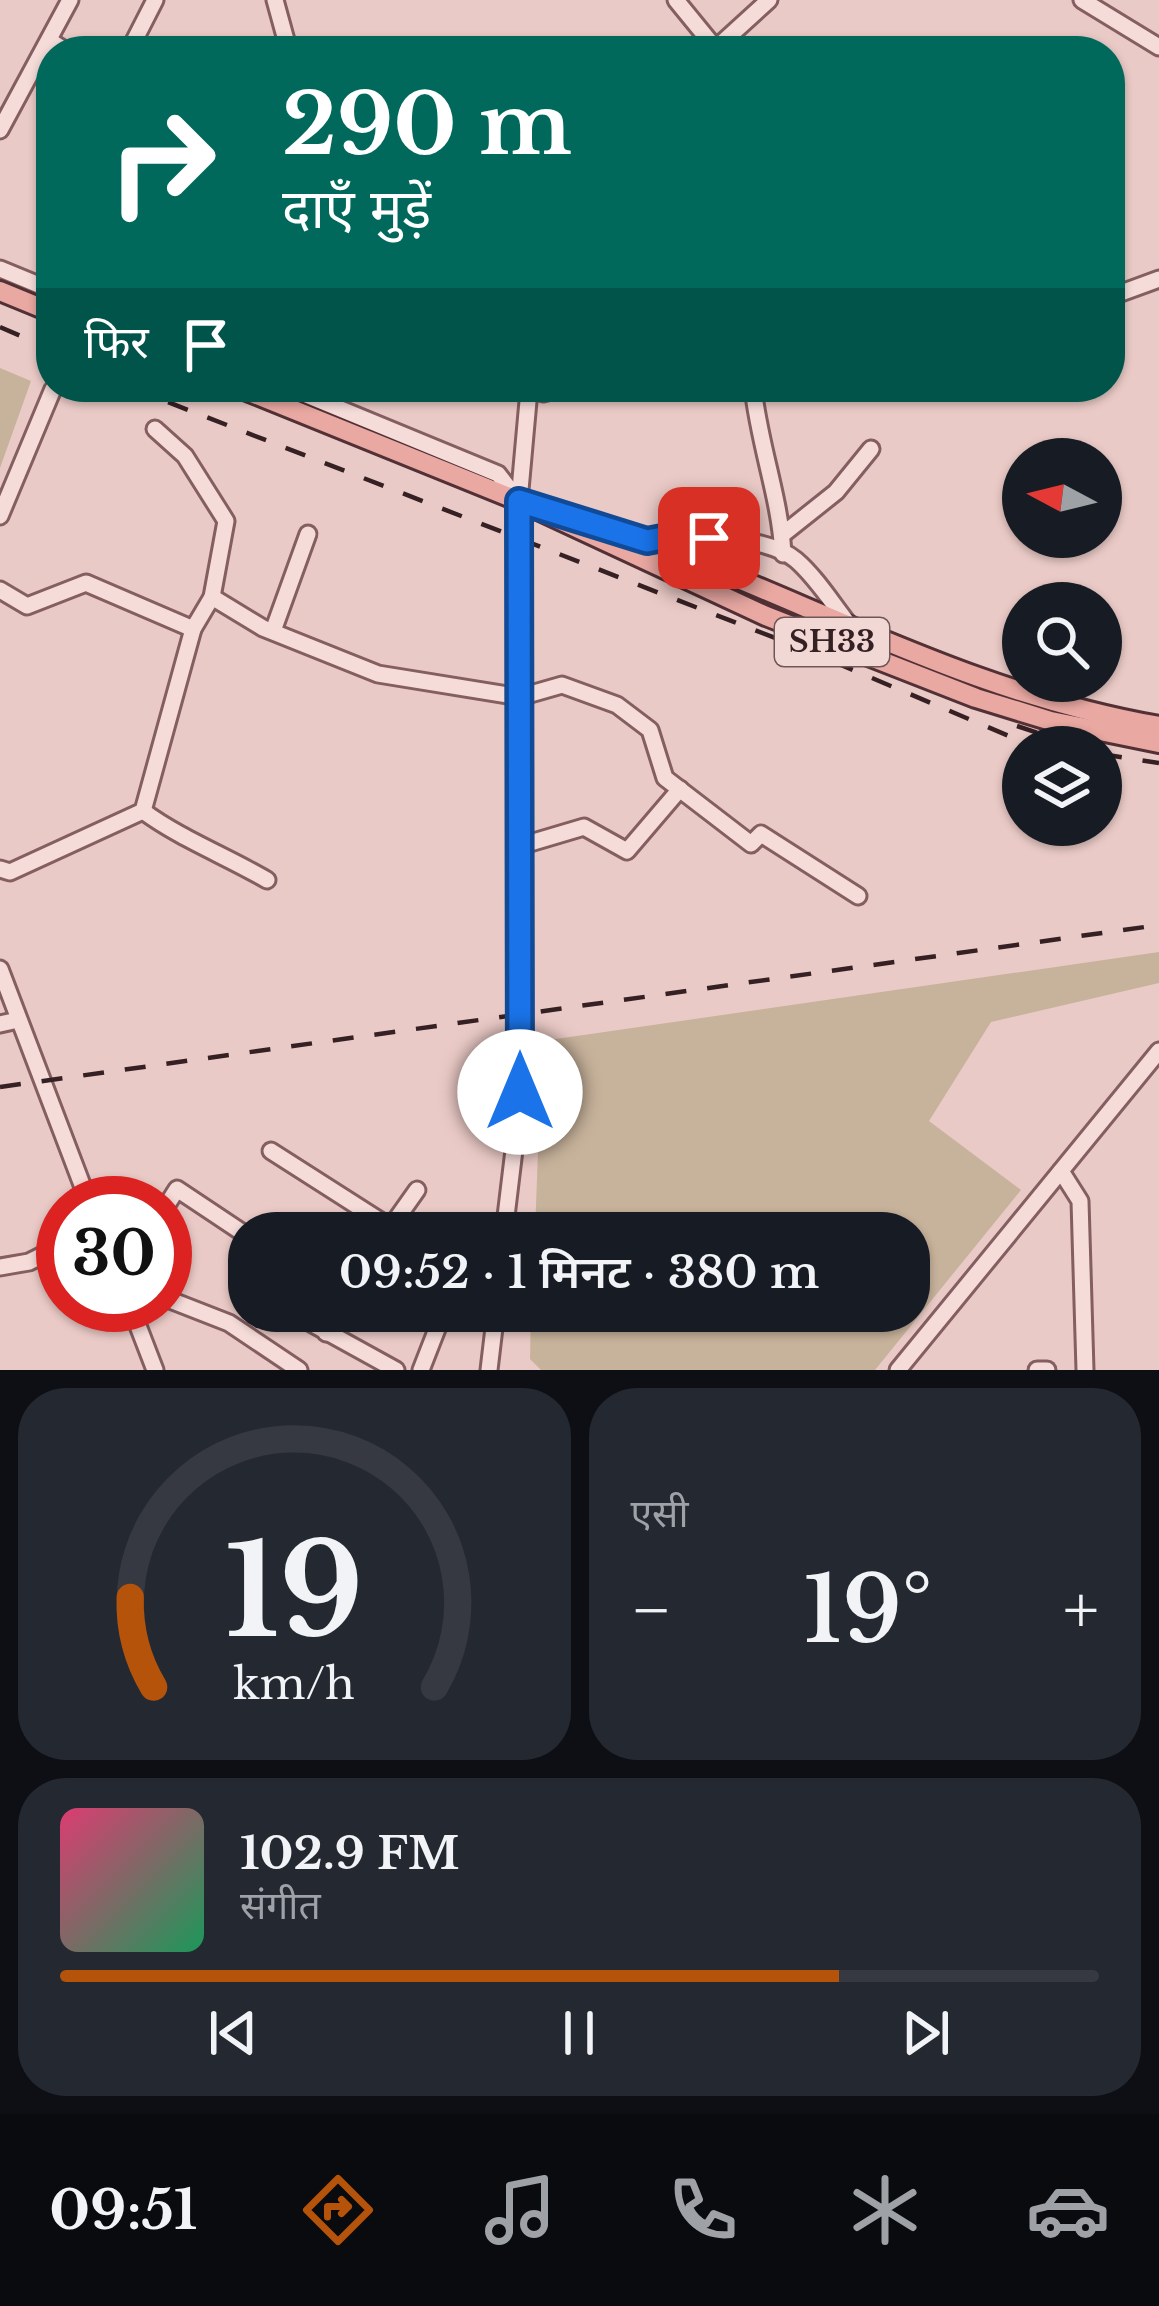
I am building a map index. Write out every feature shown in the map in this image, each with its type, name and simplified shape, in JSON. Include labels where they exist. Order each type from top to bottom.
[{"type":"main road","points":[[0,291],[36,306]]},
{"type":"main road","points":[[274,402],[519,501]]},
{"type":"main road","name":"SH33","points":[[519,501],[647,541],[857,634],[1028,697],[1159,727]]},
{"type":"main road","name":"SH33","points":[[519,501],[766,616],[976,698],[1051,721],[1159,743]]},
{"type":"street","points":[[51,36],[70,0]]},
{"type":"street","points":[[137,36],[155,0]]},
{"type":"street","points":[[275,0],[285,36]]},
{"type":"street","points":[[676,0],[703,36]]},
{"type":"street","points":[[729,36],[769,0]]},
{"type":"street","points":[[1082,0],[1159,47]]},
{"type":"street","points":[[0,130],[36,64]]},
{"type":"street","points":[[0,269],[36,284]]},
{"type":"street","points":[[1125,291],[1159,279]]},
{"type":"street","points":[[0,516],[46,402]]},
{"type":"street","points":[[323,402],[498,474],[519,501]]},
{"type":"street","points":[[507,1212],[520,1092],[519,501],[524,402]]},
{"type":"street","points":[[756,402],[762,456],[781,509],[783,554]]},
{"type":"street","points":[[0,869],[10,872],[142,811],[193,629],[212,597],[226,521],[185,456],[155,429]]},
{"type":"street","points":[[782,536],[836,492],[871,449]]},
{"type":"street","points":[[273,632],[308,534]]},
{"type":"street","points":[[647,541],[698,536],[794,557],[857,634]]},
{"type":"street","points":[[0,590],[27,606],[86,583],[193,629]]},
{"type":"street","points":[[212,597],[273,632],[378,674],[520,697],[562,685],[617,705],[650,730],[665,778],[680,790],[752,844],[761,834],[858,896]]},
{"type":"street","points":[[520,846],[584,826],[627,851],[680,790]]},
{"type":"street","points":[[142,811],[172,832],[205,844],[267,880]]},
{"type":"street","points":[[0,969],[79,1176]]},
{"type":"street","points":[[0,1024],[18,1020]]},
{"type":"street","points":[[898,1370],[1159,1051]]},
{"type":"street","points":[[271,1151],[361,1212]]},
{"type":"street","points":[[1061,1171],[1080,1201],[1085,1370]]},
{"type":"street","points":[[401,1212],[417,1190]]},
{"type":"street","points":[[192,1199],[228,1223]]},
{"type":"street","points":[[0,1267],[36,1254]]},
{"type":"street","points":[[192,1309],[229,1323],[299,1370]]},
{"type":"street","points":[[140,1332],[155,1370]]},
{"type":"street","points":[[422,1370],[436,1332]]},
{"type":"street","points":[[489,1370],[494,1332]]},
{"type":"street","points":[[326,1333],[396,1370]]},
{"type":"street","points":[[1037,1370],[1047,1370]]},
{"type":"shaded area","points":[[0,368],[31,381],[0,468]]},
{"type":"shaded area","points":[[1159,952],[1159,983],[991,1022],[929,1121],[1021,1190],[930,1302],[930,1212],[536,1212],[542,1041]]},
{"type":"shaded area","points":[[531,1332],[906,1332],[875,1370],[541,1370],[530,1359]]},
{"type":"railway","points":[[0,327],[36,343]]},
{"type":"railway","points":[[168,402],[801,648],[1002,733]]},
{"type":"railway","points":[[1122,757],[1159,763]]},
{"type":"railway","points":[[0,1087],[1159,925]]},
{"type":"route","points":[[520,1092],[519,501],[647,541],[678,535],[709,538]]}]
